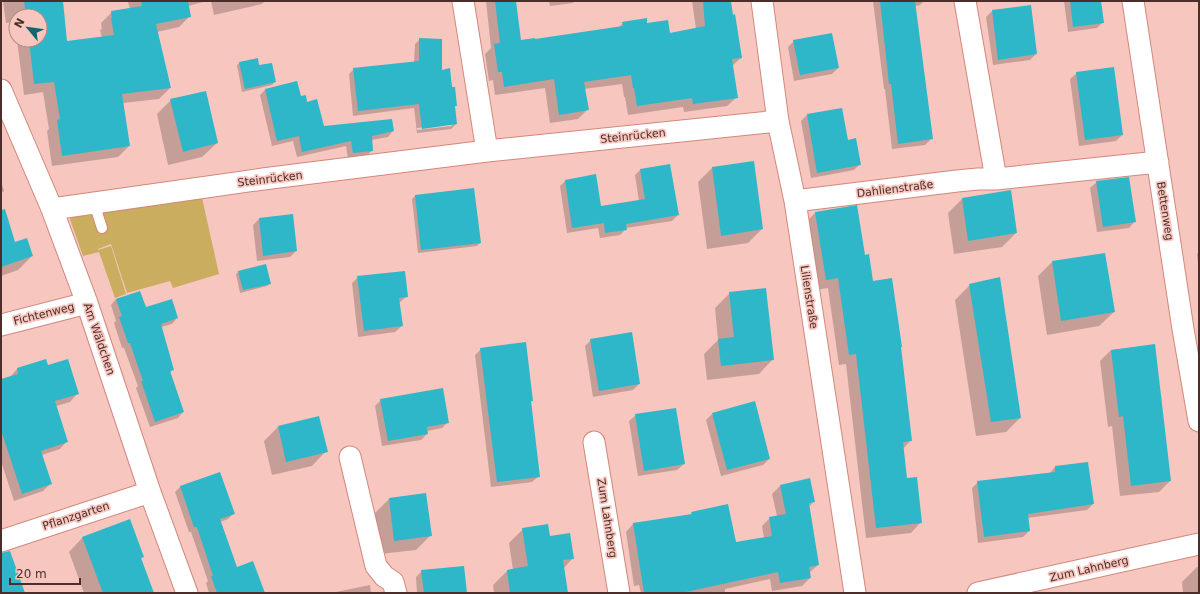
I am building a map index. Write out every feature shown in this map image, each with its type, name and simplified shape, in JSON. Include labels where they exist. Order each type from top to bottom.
[{"type":"street","points":[[463,1],[487,151]]},
{"type":"street","name":"Lilienstraße","points":[[762,1],[778,121],[795,201],[855,593]]},
{"type":"street","points":[[965,1],[996,179]]},
{"type":"street","name":"Bettenweg","points":[[1133,1],[1183,329],[1199,421]]},
{"type":"street","name":"Am Wäldchen","points":[[2,95],[52,208],[87,302],[150,492],[187,593]]},
{"type":"street","name":"Steinrücken","points":[[52,208],[263,179],[487,151],[778,121]]},
{"type":"street","name":"Dahlienstraße","points":[[795,201],[957,181],[996,179],[1158,162]]},
{"type":"street","name":"Fichtenweg","points":[[1,324],[87,302]]},
{"type":"street","name":"Zum Lahnberg","points":[[594,442],[619,593]]},
{"type":"street","points":[[350,457],[376,566],[384,576],[393,582],[396,593]]},
{"type":"street","name":"Pflanzgarten","points":[[1,541],[150,492]]},
{"type":"street","name":"Zum Lahnberg","points":[[978,593],[1199,544]]},
{"type":"lane","points":[[94,203],[102,228]]},
{"type":"shaded area","points":[[202,198],[219,274],[173,288],[170,281],[127,293],[111,244],[98,250],[111,246],[126,294],[115,298],[99,252],[83,256],[70,220],[72,216],[89,213]]},
{"type":"building","points":[[24,1],[63,1],[67,41],[114,35],[111,11],[142,6],[141,1],[188,1],[191,17],[156,24],[171,88],[122,94],[130,146],[62,156],[57,120],[60,119],[54,82],[34,84],[30,48],[48,48],[48,8],[25,8]]},
{"type":"building","points":[[495,1],[516,1],[521,40],[623,26],[622,22],[647,18],[647,23],[668,20],[670,33],[705,26],[703,1],[731,1],[733,15],[735,14],[742,58],[732,59],[738,98],[693,104],[692,98],[637,106],[631,75],[584,82],[589,110],[559,115],[554,79],[504,87],[502,72],[498,72],[494,44],[500,43]]},
{"type":"building","points":[[880,1],[915,1],[933,139],[898,144],[891,84],[889,84]]},
{"type":"building","points":[[1070,1],[1101,1],[1104,23],[1073,27]]},
{"type":"building","points":[[1031,5],[1037,54],[998,60],[992,10]]},
{"type":"building","points":[[832,33],[839,68],[800,75],[793,40]]},
{"type":"building","points":[[419,38],[442,39],[442,70],[450,68],[452,87],[455,87],[457,124],[422,129],[419,104],[358,111],[353,68],[419,61]]},
{"type":"building","points":[[258,58],[259,65],[272,63],[276,82],[245,89],[239,62]]},
{"type":"building","points":[[1114,67],[1123,135],[1085,140],[1076,72]]},
{"type":"building","points":[[297,81],[301,96],[306,95],[307,102],[317,99],[324,126],[392,119],[394,131],[372,136],[373,151],[353,153],[351,141],[302,152],[299,136],[277,141],[265,89]]},
{"type":"building","points":[[206,91],[218,143],[183,152],[170,99]]},
{"type":"building","points":[[842,108],[848,140],[856,138],[861,165],[817,173],[807,114]]},
{"type":"building","points":[[754,161],[763,229],[721,236],[712,167]]},
{"type":"building","points":[[670,164],[679,215],[626,224],[627,230],[605,233],[604,223],[572,228],[565,180],[596,174],[601,206],[645,199],[640,169]]},
{"type":"building","points":[[1129,177],[1136,222],[1103,227],[1096,181]]},
{"type":"building","points":[[474,188],[481,243],[421,250],[415,195]]},
{"type":"building","points":[[1011,190],[1017,233],[968,241],[962,198]]},
{"type":"building","points":[[857,205],[865,255],[869,254],[873,281],[892,278],[902,347],[912,441],[903,442],[907,478],[917,477],[922,523],[876,528],[856,354],[849,355],[838,278],[826,280],[815,212]]},
{"type":"building","points":[[5,209],[15,242],[27,238],[33,256],[1,267],[1,210]]},
{"type":"building","points":[[293,214],[297,251],[263,256],[259,218]]},
{"type":"building","points":[[1105,253],[1115,312],[1061,321],[1052,261]]},
{"type":"building","points":[[266,264],[271,284],[243,290],[238,271]]},
{"type":"building","points":[[405,271],[408,297],[399,298],[403,326],[364,331],[357,276]]},
{"type":"building","points":[[1000,277],[1021,418],[991,422],[969,284]]},
{"type":"building","points":[[766,288],[774,360],[721,366],[718,339],[734,337],[729,292]]},
{"type":"building","points":[[140,291],[146,307],[172,299],[178,318],[161,324],[174,370],[170,371],[184,412],[155,422],[130,343],[128,343],[119,317],[122,316],[116,299]]},
{"type":"building","points":[[632,332],[640,384],[599,391],[590,339]]},
{"type":"building","points":[[526,342],[540,477],[497,482],[480,348]]},
{"type":"building","points":[[1155,344],[1171,481],[1131,486],[1123,416],[1119,417],[1111,350]]},
{"type":"building","points":[[46,359],[48,365],[68,359],[79,394],[55,401],[68,442],[41,451],[52,484],[22,494],[1,430],[1,379],[18,374],[17,368]]},
{"type":"building","points":[[443,388],[449,423],[427,427],[428,434],[388,441],[380,399]]},
{"type":"building","points":[[755,401],[770,459],[727,470],[712,413]]},
{"type":"building","points":[[676,408],[685,464],[644,471],[635,414]]},
{"type":"building","points":[[319,416],[328,452],[286,462],[278,426]]},
{"type":"building","points":[[1088,462],[1094,504],[1028,514],[1030,531],[984,537],[977,481],[1055,472],[1055,466]]},
{"type":"building","points":[[220,472],[235,514],[220,519],[237,567],[253,561],[265,593],[217,593],[197,527],[194,527],[180,486]]},
{"type":"building","points":[[810,478],[815,502],[809,503],[819,565],[809,567],[811,578],[780,583],[778,572],[681,593],[644,593],[633,523],[692,514],[691,512],[728,504],[736,542],[772,536],[769,517],[786,514],[780,485]]},
{"type":"building","points":[[426,493],[432,536],[394,541],[389,498]]},
{"type":"building","points":[[130,519],[144,557],[141,558],[154,593],[103,593],[82,537]]},
{"type":"building","points":[[548,524],[550,536],[570,533],[574,559],[563,560],[568,593],[510,593],[507,570],[528,566],[522,528]]},
{"type":"building","points":[[10,551],[25,593],[1,593],[1,553]]},
{"type":"building","points":[[464,566],[467,593],[424,593],[421,570]]}]
